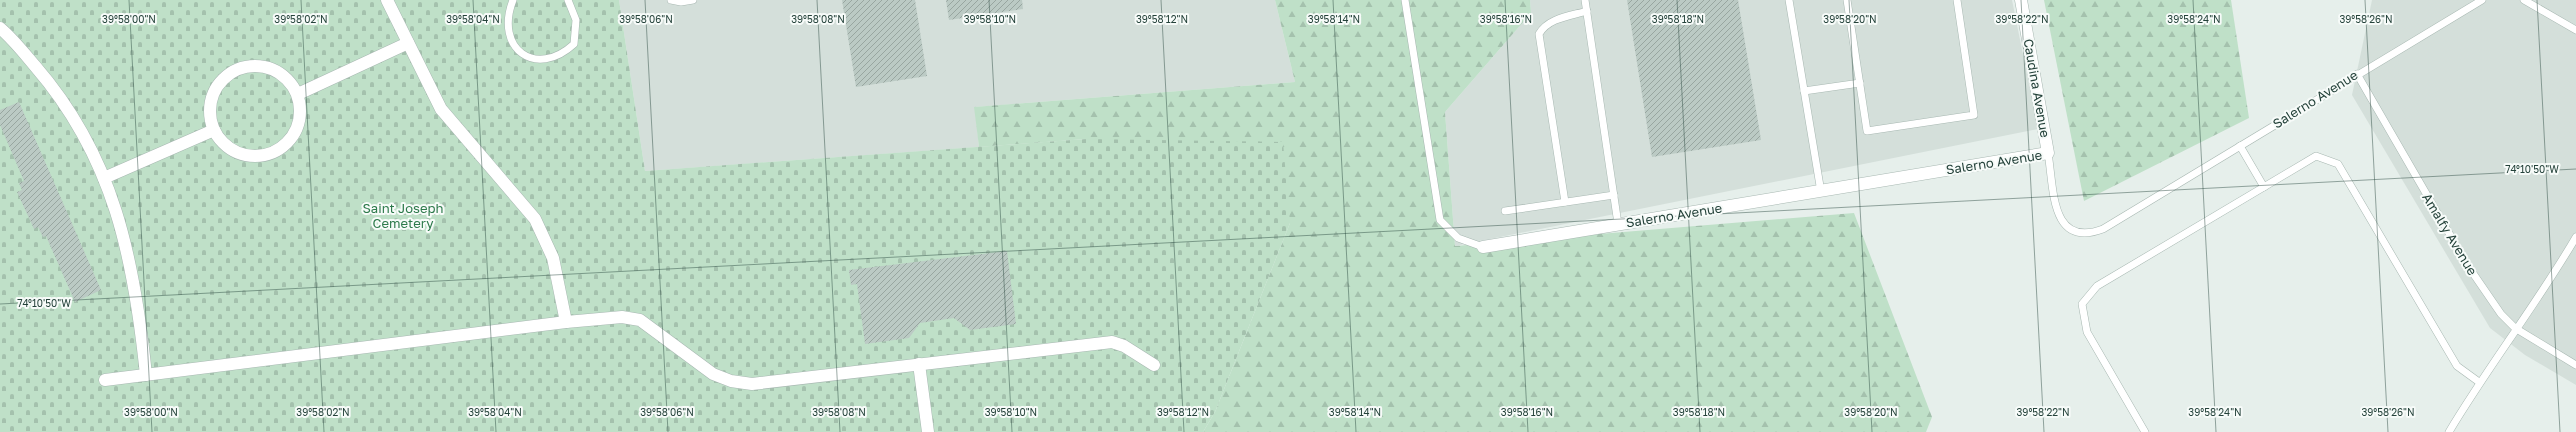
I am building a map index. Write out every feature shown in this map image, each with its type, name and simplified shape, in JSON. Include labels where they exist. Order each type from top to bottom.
[{"type":"street","points":[[387,0],[441,109],[535,219],[553,258],[566,322]]},
{"type":"street","name":"Caudina Avenue","points":[[2021,0],[2048,153]]},
{"type":"street","points":[[0,28],[42,74],[72,114],[104,178],[126,240],[141,324],[146,375]]},
{"type":"street","points":[[298,94],[408,43]]},
{"type":"street","points":[[252,65],[266,66],[279,72],[290,81],[298,94],[301,109],[296,132],[280,149],[266,155],[250,156],[236,152],[223,143],[214,130],[210,116],[211,101],[216,88],[225,77],[238,69],[252,65]]},
{"type":"street","points":[[104,178],[214,130]]},
{"type":"street","name":"Salerno Avenue","points":[[1483,247],[2048,153]]},
{"type":"street","points":[[105,380],[566,322],[622,317],[640,320],[713,374],[730,381],[752,384],[1112,342],[1124,346],[1154,365]]},
{"type":"street","points":[[919,364],[928,432]]},
{"type":"lane","points":[[513,0],[508,20],[510,40],[518,50],[528,57],[541,59],[553,58],[564,53],[574,44],[576,20],[568,0]]},
{"type":"lane","points":[[671,0],[681,2],[693,0]]},
{"type":"lane","points":[[1405,0],[1440,220],[1458,238],[1483,247]]},
{"type":"lane","points":[[1585,0],[1618,224]]},
{"type":"lane","points":[[1789,0],[1820,192]]},
{"type":"lane","points":[[1847,0],[1867,131],[1974,114],[1956,0]]},
{"type":"lane","name":"Salerno Avenue","points":[[2048,153],[2059,216],[2066,228],[2078,233],[2092,233],[2103,229],[2357,74],[2482,0]]},
{"type":"lane","points":[[2524,0],[2576,30]]},
{"type":"lane","points":[[1565,202],[1539,34],[1543,26],[1553,21],[1587,11]]},
{"type":"lane","name":"Amalfy Avenue","points":[[2357,74],[2468,266],[2501,314],[2516,328],[2576,365]]},
{"type":"lane","points":[[1804,91],[1860,83]]},
{"type":"lane","points":[[2240,146],[2264,187]]},
{"type":"lane","points":[[2145,432],[2087,332],[2082,304],[2097,286],[2316,156],[2338,164],[2457,366],[2479,382]]},
{"type":"lane","points":[[1505,211],[1614,195]]},
{"type":"lane","points":[[2449,432],[2479,382],[2516,328],[2532,309],[2576,237]]},
{"type":"shaded area","points":[[619,0],[1275,0],[1295,82],[975,107],[979,147],[645,171]]},
{"type":"shaded area","points":[[1530,0],[2012,0],[2038,129],[1455,246],[1445,112],[1531,13]]},
{"type":"shaded area","points":[[2372,0],[2576,0],[2576,385],[2525,355],[2490,328],[2352,95]]},
{"type":"green space","name":"Saint Joseph Cemetery","points":[[0,0],[619,0],[645,171],[1086,139],[1283,142],[1290,223],[1215,412],[1203,432],[0,432]]},
{"type":"green space","points":[[1275,0],[1530,0],[1531,13],[1445,112],[1455,246],[1854,213],[1932,417],[1926,432],[1203,432],[1215,412],[1290,223],[1086,139],[979,147],[974,107],[1295,82]]},
{"type":"green space","points":[[2044,0],[2231,0],[2249,118],[2084,201]]},
{"type":"building","points":[[842,0],[915,0],[927,76],[856,87]]},
{"type":"building","points":[[946,0],[1022,0],[1023,9],[949,20]]},
{"type":"building","points":[[1627,0],[1738,0],[1761,140],[1652,157]]},
{"type":"building","points":[[19,102],[101,290],[75,302],[46,236],[43,237],[38,227],[34,229],[17,192],[22,190],[19,183],[24,181],[0,125],[0,110]]},
{"type":"building","points":[[1007,251],[1016,324],[970,330],[954,318],[920,323],[909,338],[865,344],[857,284],[851,285],[849,270]]}]
